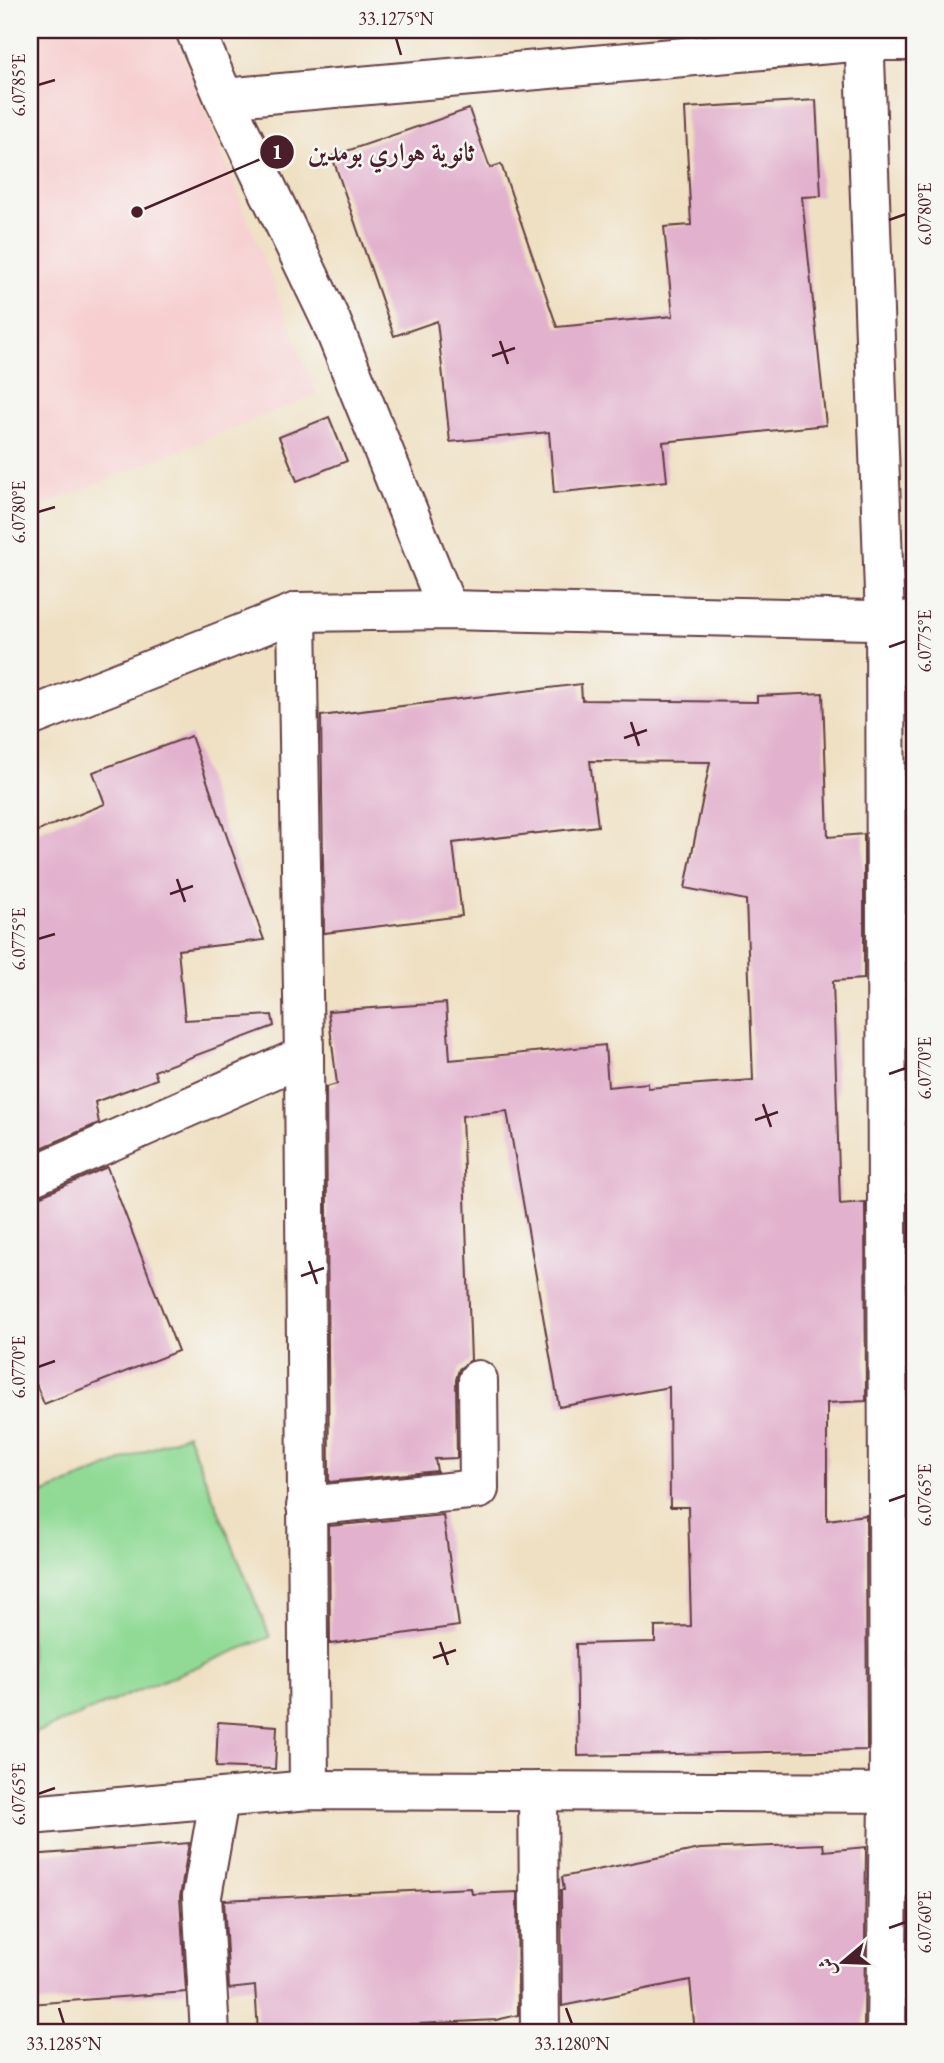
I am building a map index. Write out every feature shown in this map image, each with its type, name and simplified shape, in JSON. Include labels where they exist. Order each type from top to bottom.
[{"type":"street","points":[[195,30],[224,98],[331,321],[448,610]]},
{"type":"street","points":[[224,98],[864,35],[914,40]]},
{"type":"street","points":[[864,35],[900,620],[902,1793],[886,2033]]},
{"type":"street","points":[[30,717],[297,612],[448,610],[900,620]]},
{"type":"street","points":[[297,612],[304,1056],[309,1790]]},
{"type":"street","points":[[30,1177],[304,1056]]},
{"type":"street","points":[[306,1506],[479,1489],[478,1380]]},
{"type":"street","points":[[30,1815],[309,1790],[902,1793]]},
{"type":"street","points":[[538,1791],[540,2033]]},
{"type":"street","points":[[210,2033],[202,1896],[219,1800]]},
{"type":"shaded area","points":[[30,30],[173,30],[317,394],[30,511]]},
{"type":"green space","points":[[187,1434],[270,1637],[30,1735],[30,1499]]},
{"type":"building","points":[[816,100],[821,196],[802,197],[826,425],[663,442],[667,481],[554,493],[549,432],[450,442],[437,321],[394,336],[332,156],[469,109],[490,168],[501,164],[557,327],[673,316],[664,227],[691,225],[685,108]]},
{"type":"building","points":[[329,417],[347,461],[297,481],[279,437]]},
{"type":"building","points":[[581,684],[582,700],[757,702],[757,696],[823,693],[828,837],[864,834],[864,979],[833,981],[840,1204],[865,1202],[866,1401],[827,1403],[827,1520],[866,1515],[867,1750],[578,1756],[576,1644],[655,1642],[655,1627],[691,1626],[688,1507],[670,1507],[669,1387],[559,1407],[507,1111],[462,1116],[471,1360],[459,1369],[456,1380],[457,1458],[435,1459],[437,1471],[329,1482],[326,1087],[337,1084],[328,1011],[446,1003],[450,1060],[605,1045],[608,1087],[648,1083],[648,1088],[753,1080],[746,900],[685,888],[710,762],[590,761],[598,826],[453,843],[462,916],[324,933],[321,716]]},
{"type":"building","points":[[191,736],[264,940],[178,950],[185,1020],[272,1015],[274,1026],[154,1071],[157,1079],[95,1102],[99,1123],[30,1153],[30,834],[105,804],[93,772]]},
{"type":"building","points":[[908,831],[914,831],[914,976],[908,976]]},
{"type":"building","points":[[107,1167],[178,1351],[44,1404],[30,1369],[30,1199]]},
{"type":"building","points":[[914,1198],[914,1398],[910,1399],[909,1199]]},
{"type":"building","points":[[914,1508],[914,1749],[911,1749],[910,1509]]},
{"type":"building","points":[[443,1515],[459,1626],[330,1644],[329,1526]]},
{"type":"building","points":[[218,1722],[277,1726],[275,1769],[216,1767]]},
{"type":"building","points":[[189,1843],[180,1897],[186,1992],[30,2004],[30,1855]]},
{"type":"building","points":[[910,1843],[914,1843],[914,2033],[908,2033]]},
{"type":"building","points":[[823,1844],[824,1851],[866,1847],[864,2033],[695,2033],[690,1980],[562,2006],[562,1877],[700,1849]]},
{"type":"building","points":[[471,1888],[472,1894],[517,1892],[518,2015],[496,2020],[258,2032],[255,1986],[229,1989],[224,1900]]},
{"type":"place","name":"ثانوية هواري بومدين","points":[[137,212]]}]
